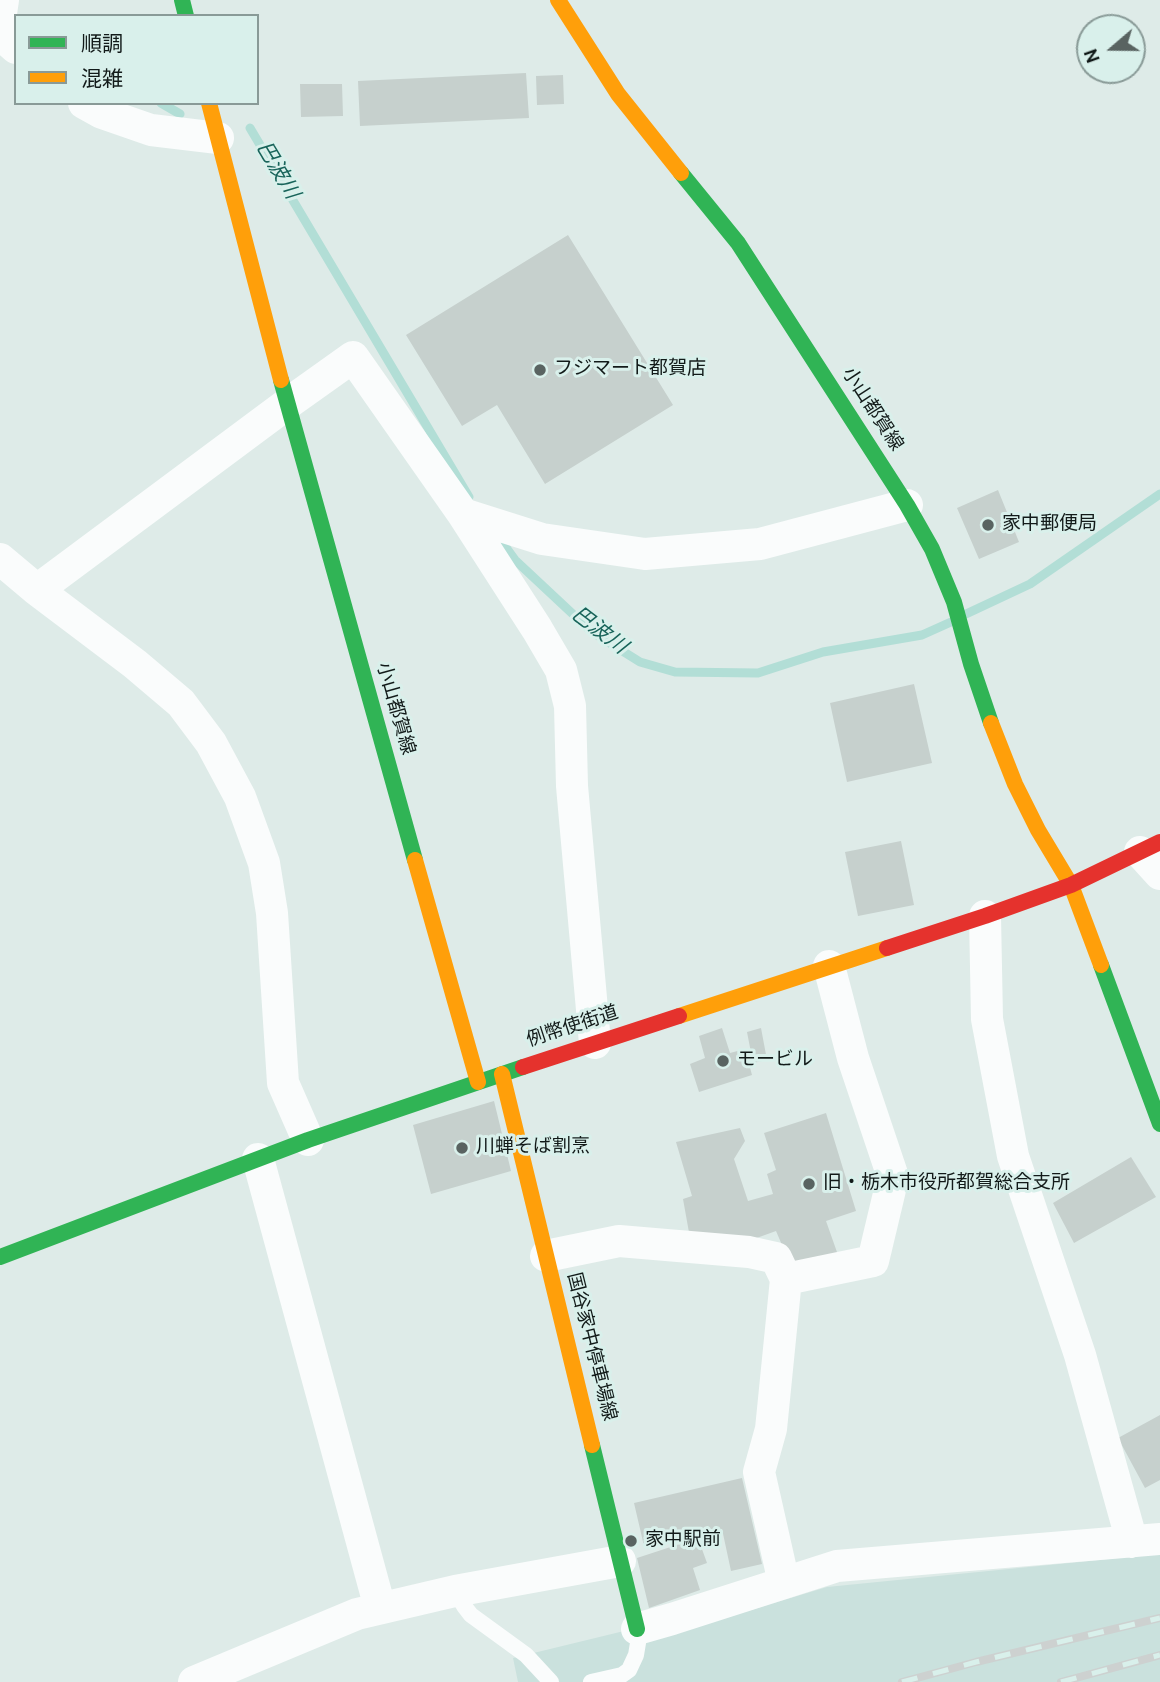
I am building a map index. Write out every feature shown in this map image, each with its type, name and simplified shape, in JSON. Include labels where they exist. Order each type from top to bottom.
[{"type":"main road","name":"小山都賀線","points":[[558,0],[618,93],[738,243],[907,505],[932,549],[954,601],[990,722],[1014,784],[1071,885],[1160,1124]]},
{"type":"main road","name":"小山都賀線","points":[[210,105],[286,404],[478,1082]]},
{"type":"main road","name":"例幣使街道","points":[[0,1257],[308,1140],[985,916],[1153,856]]},
{"type":"main road","name":"国谷家中停車場線","points":[[502,1074],[637,1629]]},
{"type":"street","points":[[0,20],[3,0]]},
{"type":"street","points":[[0,34],[14,46]]},
{"type":"street","points":[[88,105],[102,113],[151,130],[218,138]]},
{"type":"street","points":[[37,590],[286,404],[353,358],[463,514],[561,670],[570,706],[572,786],[595,1043]]},
{"type":"street","points":[[463,514],[542,539],[645,554],[760,544],[907,505]]},
{"type":"street","points":[[0,559],[181,703],[211,743],[240,797],[264,863],[272,913],[283,1083],[308,1140]]},
{"type":"street","points":[[985,916],[987,1018],[1013,1156],[1080,1355],[1129,1531],[1145,1540]]},
{"type":"street","points":[[786,1279],[873,1261],[893,1177],[853,1058],[828,966]]},
{"type":"street","points":[[258,1159],[380,1608]]},
{"type":"street","points":[[546,1256],[619,1241],[749,1252],[776,1258],[786,1279],[771,1429],[759,1472],[784,1583]]},
{"type":"street","points":[[637,1629],[837,1566],[1145,1540]]},
{"type":"street","points":[[194,1682],[357,1614],[455,1591],[620,1561]]},
{"type":"lane","points":[[455,1591],[471,1615],[526,1655],[551,1682]]},
{"type":"lane","points":[[591,1682],[622,1675],[629,1670],[636,1655],[637,1629]]},
{"type":"shaded area","points":[[1160,1554],[1160,1682],[518,1682],[513,1658],[624,1631],[678,1632],[827,1587]]},
{"type":"building","points":[[526,73],[529,118],[360,126],[358,81]]},
{"type":"building","points":[[563,75],[564,104],[537,105],[536,76]]},
{"type":"building","points":[[300,84],[342,84],[343,116],[301,117]]},
{"type":"building","name":"フジマート都賀店","points":[[568,235],[673,405],[545,484],[497,405],[462,426],[406,335]]},
{"type":"building","name":"家中郵便局","points":[[998,490],[1019,542],[979,559],[957,508]]},
{"type":"building","points":[[914,684],[932,763],[847,782],[830,703]]},
{"type":"building","points":[[901,841],[914,905],[858,916],[845,852]]},
{"type":"building","name":"モービル","points":[[722,1028],[730,1053],[745,1049],[752,1075],[699,1092],[690,1064],[705,1058],[699,1036]]},
{"type":"building","points":[[761,1028],[767,1060],[753,1063],[747,1032]]},
{"type":"building","name":"川蝉そば割烹","points":[[494,1101],[511,1171],[431,1194],[413,1125]]},
{"type":"building","name":"旧・栃木市役所都賀総合支所","points":[[826,1113],[856,1211],[826,1221],[838,1255],[791,1266],[776,1231],[740,1244],[690,1238],[683,1199],[692,1196],[676,1142],[740,1128],[745,1141],[734,1159],[748,1201],[773,1194],[767,1174],[776,1170],[764,1133]]},
{"type":"building","points":[[1131,1157],[1156,1197],[1074,1243],[1053,1203]]},
{"type":"building","points":[[1160,1415],[1160,1480],[1145,1488],[1118,1438]]},
{"type":"building","points":[[742,1478],[762,1564],[731,1571],[722,1529],[644,1546],[634,1503]]},
{"type":"building","points":[[698,1538],[707,1563],[693,1568],[700,1590],[649,1608],[637,1558]]},
{"type":"waterway","name":"巴波川","points":[[164,105],[180,114]]},
{"type":"waterway","name":"巴波川","points":[[250,128],[469,497]]},
{"type":"waterway","name":"巴波川","points":[[966,614],[1030,584],[1160,494]]},
{"type":"waterway","name":"巴波川","points":[[496,534],[515,560],[592,632],[640,662],[675,672],[758,673],[823,652],[922,635],[951,622]]},
{"type":"railway","points":[[902,1682],[1160,1618]]},
{"type":"railway","points":[[1061,1682],[1160,1655]]},
{"type":"traffic: fast","points":[[182,0],[186,14]]},
{"type":"traffic: fast","points":[[681,173],[738,243],[907,505],[932,549],[954,602],[991,723]]},
{"type":"traffic: fast","points":[[281,380],[415,860]]},
{"type":"traffic: fast","points":[[1101,965],[1160,1124]]},
{"type":"traffic: fast","points":[[0,1257],[308,1140],[523,1067]]},
{"type":"traffic: fast","points":[[592,1445],[637,1629]]},
{"type":"traffic: slow","points":[[558,0],[618,94],[681,173]]},
{"type":"traffic: slow","points":[[210,105],[281,380]]},
{"type":"traffic: slow","points":[[991,723],[1015,784],[1038,830],[1071,885],[1101,965]]},
{"type":"traffic: slow","points":[[415,860],[478,1082]]},
{"type":"traffic: slow","points":[[679,1016],[887,948]]},
{"type":"traffic: slow","points":[[502,1074],[592,1445]]},
{"type":"traffic: jam","points":[[887,948],[1071,885],[1160,842]]},
{"type":"traffic: jam","points":[[523,1067],[679,1016]]},
{"type":"place","name":"フジマート都賀店","points":[[540,370]]},
{"type":"place","name":"家中郵便局","points":[[988,525]]},
{"type":"place","name":"モービル","points":[[723,1061]]},
{"type":"place","name":"川蝉そば割烹","points":[[462,1148]]},
{"type":"place","name":"旧・栃木市役所都賀総合支所","points":[[809,1184]]},
{"type":"place","name":"家中駅前","points":[[631,1541]]}]
